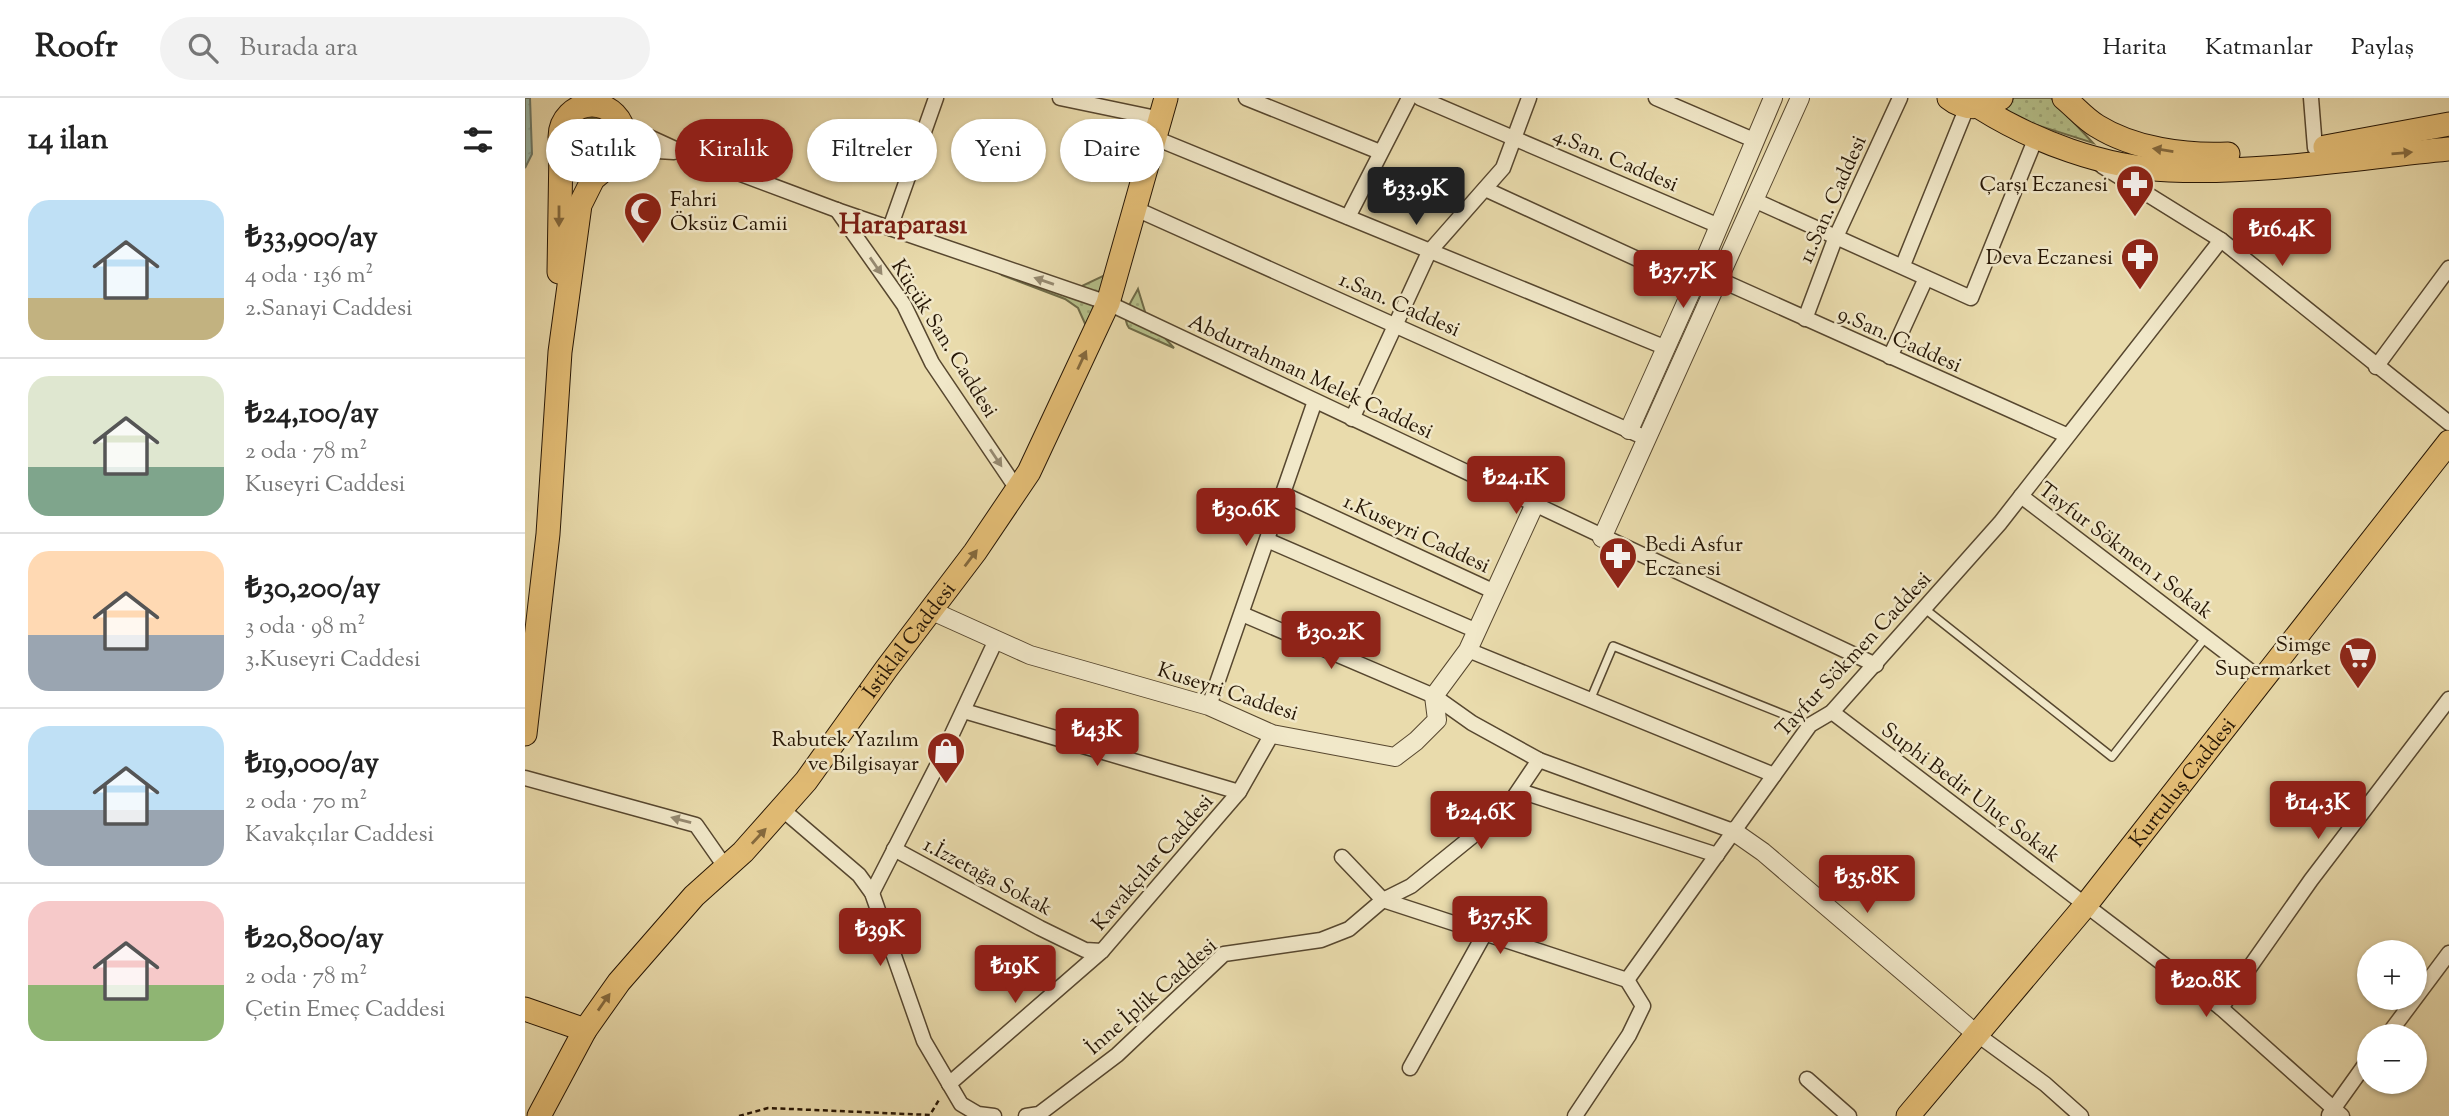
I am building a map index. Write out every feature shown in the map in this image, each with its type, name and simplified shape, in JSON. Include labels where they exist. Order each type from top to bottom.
[{"type":"main road","points":[[1958,102],[2001,98]]},
{"type":"main road","points":[[2064,98],[2097,127],[2153,148],[2204,155],[2315,148],[2449,124]]},
{"type":"main road","points":[[563,108],[598,102],[619,119]]},
{"type":"main road","points":[[1958,102],[2085,155],[2166,170],[2234,170],[2449,149]]},
{"type":"main road","name":"İstiklal Caddesi","points":[[539,1116],[585,1030],[619,982],[694,896],[726,868],[783,810],[1029,472],[1108,303],[1161,118]]},
{"type":"main road","points":[[559,182],[560,352]]},
{"type":"main road","points":[[525,734],[548,534],[560,352],[580,205],[592,182]]},
{"type":"main road","name":"Kurtuluş Caddesi","points":[[1908,1116],[1975,1033],[2085,906],[2449,442]]},
{"type":"main road","points":[[525,1009],[585,1030]]},
{"type":"street","points":[[890,228],[936,98]]},
{"type":"street","points":[[1061,98],[1161,118],[1348,217],[1664,347]]},
{"type":"street","points":[[1246,98],[1380,152]]},
{"type":"street","points":[[1348,217],[1409,98]]},
{"type":"street","name":"4.San. Caddesi","points":[[1420,98],[1719,226]]},
{"type":"street","points":[[1352,419],[1429,252],[1503,168],[1529,98]]},
{"type":"street","points":[[1656,98],[1756,141]]},
{"type":"street","points":[[1629,430],[1664,347],[1695,285],[1773,98]]},
{"type":"street","points":[[1602,538],[1800,98]]},
{"type":"street","name":"11.San. Caddesi","points":[[1805,319],[1835,239],[1900,98]]},
{"type":"street","points":[[2311,98],[2315,148]]},
{"type":"street","points":[[1903,265],[1958,102]]},
{"type":"street","points":[[1754,200],[1835,239],[1903,265],[1971,298],[2037,135]]},
{"type":"street","points":[[2085,155],[2221,240],[2449,423]]},
{"type":"street","name":"Abdurrahman Melek Caddesi","points":[[762,182],[1108,303],[1876,665]]},
{"type":"street","points":[[1485,189],[1695,285]]},
{"type":"street","name":"1.San. Caddesi","points":[[1136,209],[1646,438]]},
{"type":"street","name":"Küçük San. Caddesi","points":[[837,210],[904,305],[932,362],[1017,489]]},
{"type":"street","name":"Tayfur Sökmen Caddesi","points":[[1627,980],[1810,725],[1832,712],[1876,665],[2021,496],[2221,240]]},
{"type":"street","points":[[2376,367],[2449,268]]},
{"type":"street","points":[[1889,357],[1926,278]]},
{"type":"street","name":"9.San. Caddesi","points":[[1718,279],[2066,435]]},
{"type":"street","points":[[1209,706],[1314,401]]},
{"type":"street","name":"1.Kuseyri Caddesi","points":[[1283,494],[1495,592]]},
{"type":"street","name":"Tayfur Sökmen 1 Sokak","points":[[2021,496],[2262,680]]},
{"type":"street","name":"Kuseyri Caddesi","points":[[930,611],[1030,655],[1209,706],[1272,734],[1395,757],[1437,720],[1434,696],[1468,650],[1534,506]]},
{"type":"street","points":[[1267,540],[1477,631]]},
{"type":"street","points":[[1242,614],[1434,696],[1472,723],[1539,761],[1733,831],[1763,852],[1975,1033],[2045,1084],[2081,1116]]},
{"type":"street","points":[[872,893],[964,711],[996,640]]},
{"type":"street","points":[[1468,650],[1774,775]]},
{"type":"street","points":[[2221,1008],[2311,880],[2449,699]]},
{"type":"street","points":[[964,711],[1239,792]]},
{"type":"street","name":"Suphi Bedir Uluç Sokak","points":[[1832,712],[2221,1008],[2335,1113]]},
{"type":"street","name":"Kavakçılar Caddesi","points":[[949,1084],[1102,951],[1239,792],[1272,734]]},
{"type":"street","name":"İnne İplik Caddesi","points":[[1026,1116],[1039,1114],[1117,1055],[1224,954],[1321,940],[1349,929],[1383,900],[1411,886],[1506,809],[1539,761]]},
{"type":"street","points":[[525,778],[697,825],[726,868]]},
{"type":"street","points":[[1520,791],[1717,855]]},
{"type":"street","points":[[783,810],[859,875],[872,893],[925,1041],[961,1104],[978,1114],[994,1116]]},
{"type":"street","name":"1.İzzetağa Sokak","points":[[894,849],[1085,950],[1102,951]]},
{"type":"street","points":[[1342,857],[1383,900],[1627,980],[1643,1006],[1629,1035],[1575,1116]]},
{"type":"street","points":[[1410,1068],[1485,933]]},
{"type":"street","points":[[2396,1024],[2449,953]]},
{"type":"street","points":[[2335,1113],[2357,1078]]},
{"type":"street","points":[[1807,1079],[1849,1116]]},
{"type":"lane","name":"Tayfur Sökmen 1 Sokak","points":[[1925,609],[2112,757],[2206,637]]},
{"type":"lane","points":[[1591,698],[1613,646],[1810,725]]},
{"type":"path","points":[[739,1116],[768,1108],[930,1115],[949,1084]]},
{"type":"green space","points":[[2014,98],[2051,98],[2093,143],[1996,112]]},
{"type":"green space","points":[[981,261],[1080,287],[1122,267],[1091,337],[1078,308],[1065,299],[1002,275]]},
{"type":"green space","points":[[1138,289],[1147,318],[1174,348],[1129,328],[1126,313]]},
{"type":"water","points":[[525,98],[530,98],[532,154],[525,168]]},
{"type":"place","name":"Çarşı Eczanesi","points":[[2135,218]]},
{"type":"place","name":"Fahri Öksüz Camii","points":[[643,245]]},
{"type":"place","name":"Deva Eczanesi","points":[[2140,291]]},
{"type":"place","name":"Bedi Asfur Eczanesi","points":[[1618,590]]},
{"type":"place","name":"Simge Supermarket","points":[[2358,690]]},
{"type":"place","name":"Rabutek Yazılım ve Bilgisayar","points":[[946,785]]},
{"type":"district","name":"Haraparası","points":[[903,223]]}]
